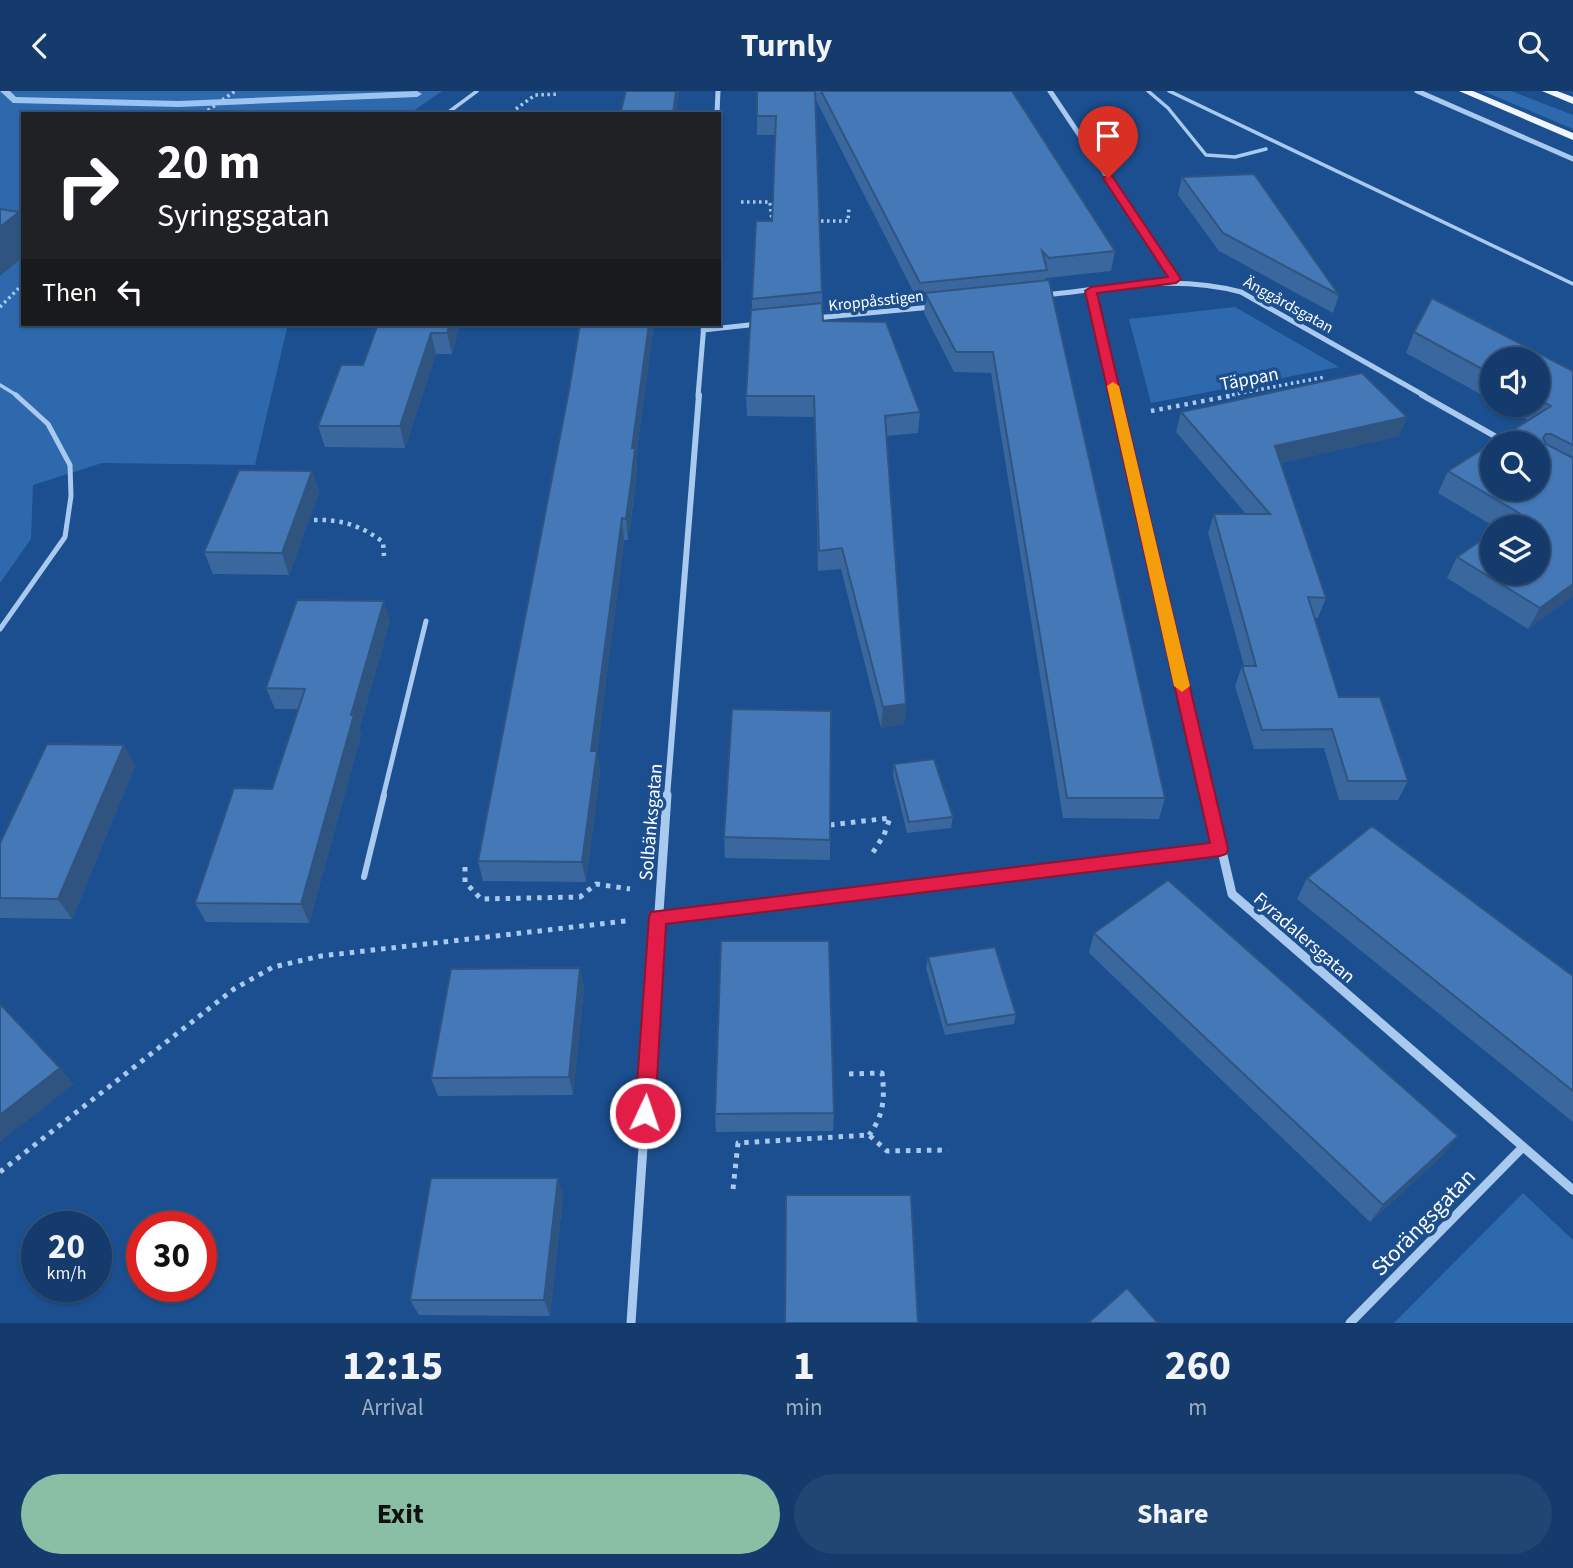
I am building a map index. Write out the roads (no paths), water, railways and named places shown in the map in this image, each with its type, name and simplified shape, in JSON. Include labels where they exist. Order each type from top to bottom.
[{"type":"main road","points":[[1464,91],[1573,137]]},
{"type":"main road","points":[[1547,91],[1573,101]]},
{"type":"street","points":[[717,112],[718,91]]},
{"type":"street","points":[[1037,296],[1176,279],[1050,91]]},
{"type":"street","points":[[1417,91],[1573,159]]},
{"type":"street","name":"Änggårdsgatan","points":[[1176,279],[1213,283],[1241,292],[1486,431]]},
{"type":"street","name":"Fyradalersgatan","points":[[1091,291],[1232,894],[1573,1190]]},
{"type":"street","name":"Kroppåsstigen","points":[[810,319],[944,305]]},
{"type":"street","points":[[721,326],[770,323]]},
{"type":"street","name":"Solbänksgatan","points":[[631,1323],[658,917],[704,327]]},
{"type":"street","points":[[658,917],[1220,849]]},
{"type":"street","name":"Storängsgatan","points":[[1350,1323],[1522,1147]]},
{"type":"lane","points":[[449,112],[477,91]]},
{"type":"lane","points":[[1148,91],[1168,108],[1206,155],[1235,157],[1266,149]]},
{"type":"lane","points":[[1169,91],[1573,284]]},
{"type":"lane","points":[[0,385],[15,394],[48,424],[70,465],[71,496],[65,537],[0,629]]},
{"type":"lane","points":[[364,877],[426,621]]},
{"type":"waterway","points":[[5,91],[13,100],[179,104],[417,94]]}]
